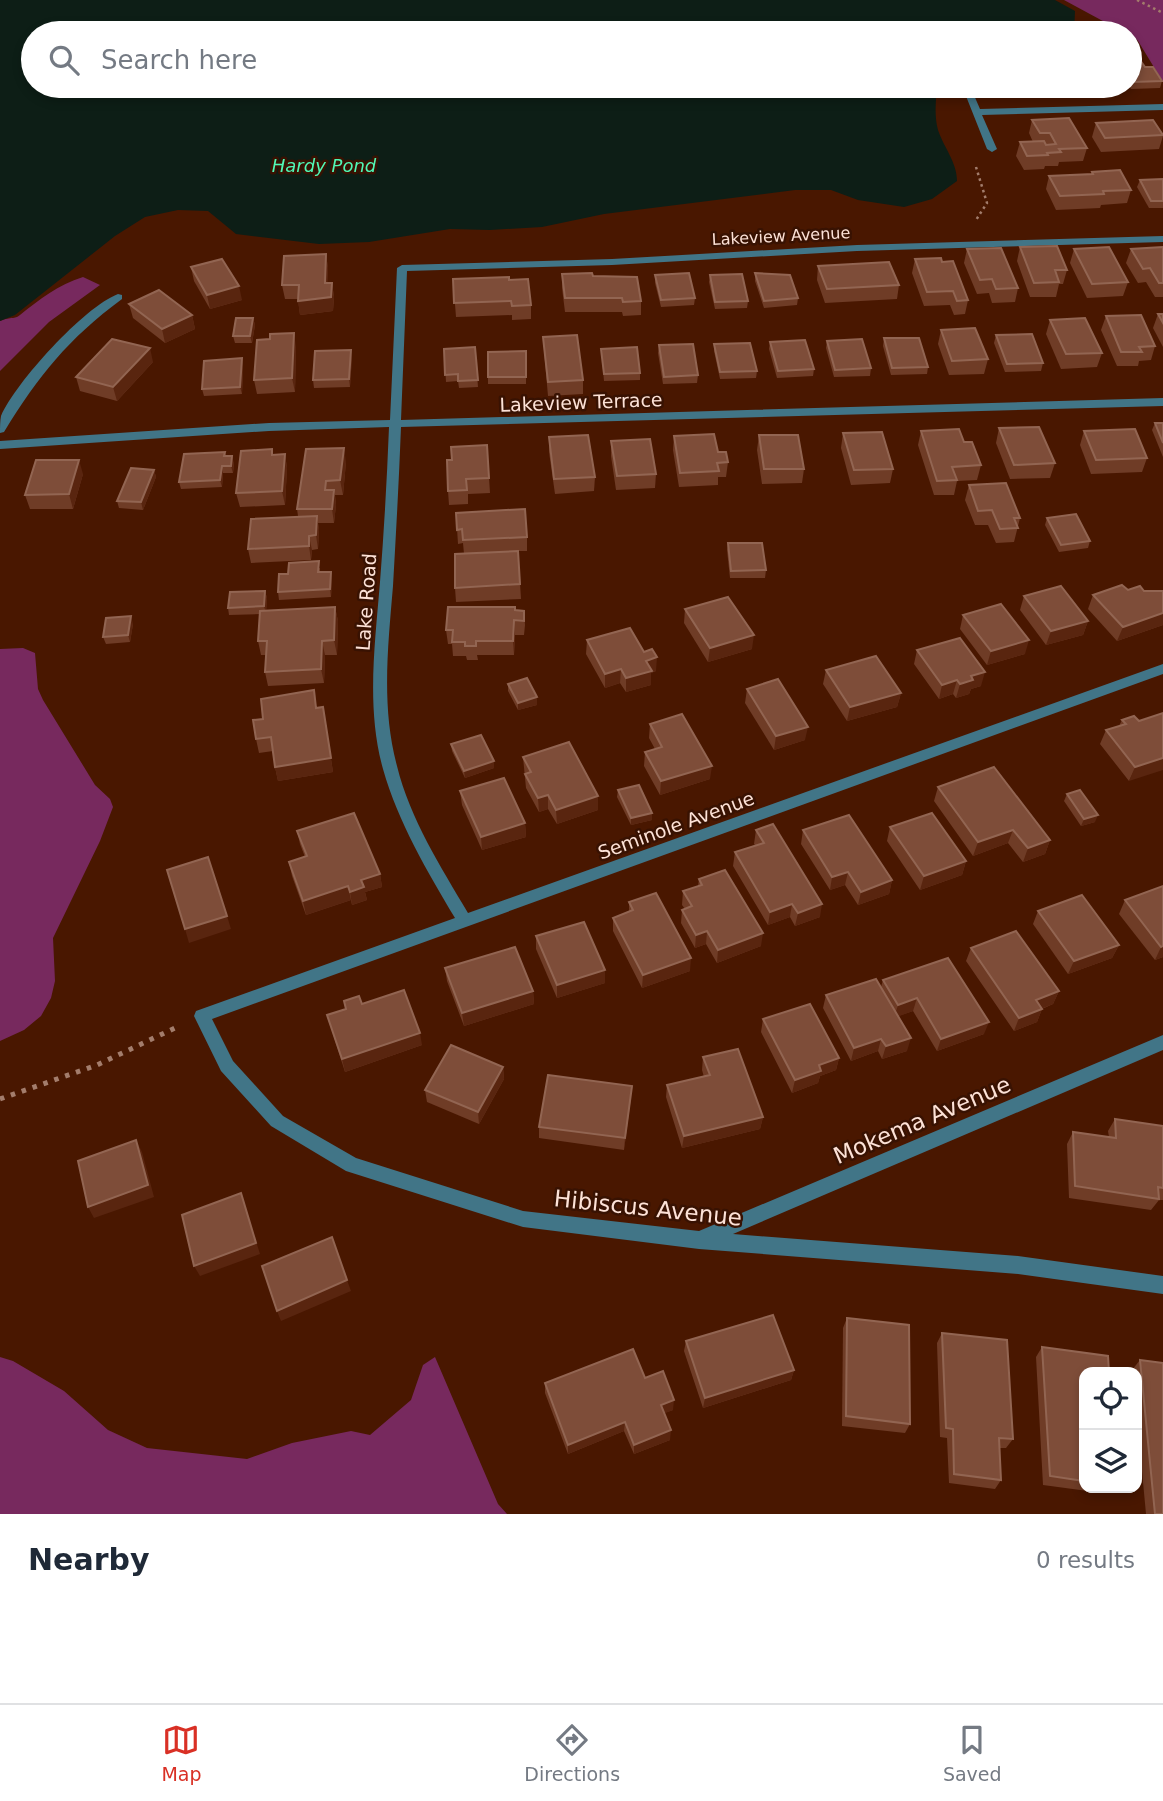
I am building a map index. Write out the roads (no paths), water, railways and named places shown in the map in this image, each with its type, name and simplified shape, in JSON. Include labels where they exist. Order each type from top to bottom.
[{"type":"street","points":[[971,98],[992,149]]},
{"type":"street","points":[[977,112],[1163,107]]},
{"type":"street","name":"Lakeview Avenue","points":[[402,268],[612,262],[789,251],[1163,239]]},
{"type":"street","name":"Lake Road","points":[[402,268],[382,656],[382,714],[390,766],[407,815],[466,920]]},
{"type":"street","points":[[0,429],[17,397],[50,355],[84,321],[118,297]]},
{"type":"street","name":"Lakeview Terrace","points":[[0,444],[269,427],[1163,402]]},
{"type":"street","name":"Seminole Avenue","points":[[202,1016],[1163,669]]},
{"type":"street","name":"Hibiscus Avenue","points":[[202,1016],[227,1066],[277,1121],[352,1165],[523,1219],[699,1240],[1018,1265],[1163,1285]]},
{"type":"street","name":"Mokema Avenue","points":[[699,1240],[1163,1042]]},
{"type":"water","name":"Hardy Pond","points":[[0,0],[1055,0],[1075,11],[1075,21],[21,21],[21,98],[936,98],[937,125],[955,168],[957,181],[932,199],[904,207],[858,200],[831,190],[795,190],[604,214],[542,227],[450,229],[369,242],[319,244],[236,234],[208,211],[178,210],[145,217],[115,236],[15,315],[0,321]]}]
